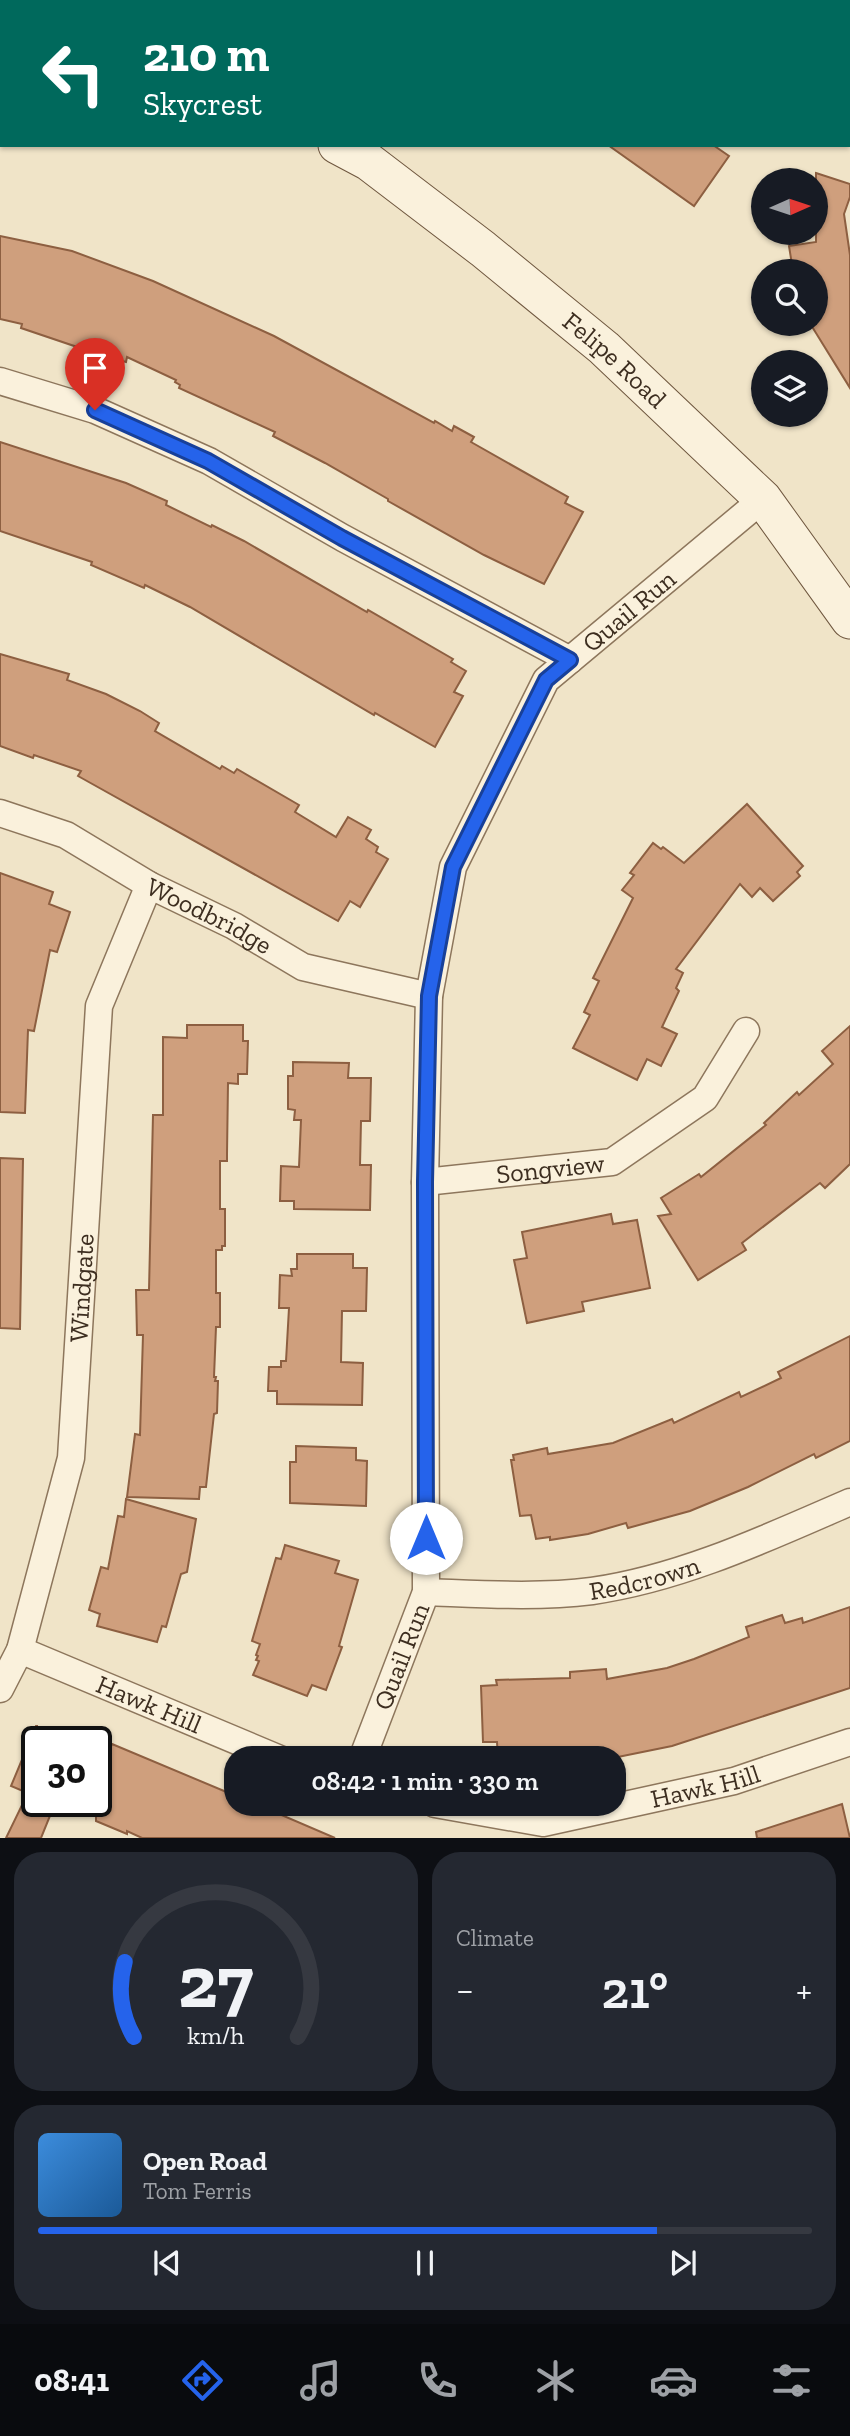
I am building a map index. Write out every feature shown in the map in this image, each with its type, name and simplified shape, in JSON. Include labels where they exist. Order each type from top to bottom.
[{"type":"main road","name":"Felipe Road","points":[[341,147],[369,162],[483,249],[604,348],[763,499],[850,620]]},
{"type":"street","points":[[0,381],[95,410],[208,461],[342,538],[570,660]]},
{"type":"street","name":"Quail Run","points":[[367,1746],[426,1592],[425,1182],[429,996],[453,867],[546,680],[763,499]]},
{"type":"street","name":"Woodbridge","points":[[0,813],[66,835],[149,885],[234,926],[303,967],[429,996]]},
{"type":"street","name":"Windgate","points":[[0,1689],[20,1650],[71,1458],[99,1006],[149,885]]},
{"type":"street","name":"Songview","points":[[425,1182],[612,1162],[705,1098],[746,1031]]},
{"type":"street","name":"Redcrown","points":[[426,1592],[491,1595],[592,1591],[715,1559],[850,1502]]},
{"type":"street","name":"Hawk Hill","points":[[20,1650],[249,1746]]},
{"type":"street","name":"Hawk Hill","points":[[626,1805],[734,1781],[850,1742]]},
{"type":"street","name":"Hawk Hill","points":[[500,1816],[543,1824],[579,1816]]},
{"type":"building","points":[[611,147],[716,147],[729,156],[694,206]]},
{"type":"building","points":[[828,177],[850,184],[850,197],[844,214],[850,255],[850,388],[818,336],[828,336],[828,259],[791,259],[789,246],[828,245]]},
{"type":"building","points":[[0,236],[72,251],[153,281],[274,336],[434,423],[435,421],[452,431],[454,426],[474,437],[471,442],[568,497],[565,503],[583,512],[544,584],[484,555],[388,501],[273,436],[275,432],[179,388],[176,380],[127,357],[126,362],[112,358],[111,362],[82,352],[83,349],[21,328],[22,324],[0,319]]},
{"type":"building","points":[[0,442],[126,483],[167,501],[166,505],[244,541],[453,659],[451,662],[466,671],[454,692],[463,696],[435,747],[375,713],[374,715],[190,607],[145,585],[144,588],[91,565],[92,562],[0,531]]},
{"type":"building","points":[[0,654],[69,674],[67,680],[106,694],[140,711],[159,723],[155,731],[220,769],[222,766],[234,773],[237,769],[299,805],[295,812],[336,837],[348,817],[371,830],[366,839],[378,847],[376,852],[388,859],[360,907],[350,901],[338,921],[78,776],[81,771],[0,746]]},
{"type":"building","points":[[747,804],[803,866],[797,872],[800,876],[773,901],[760,888],[752,897],[740,884],[676,969],[683,973],[676,988],[679,991],[662,1027],[677,1034],[661,1066],[647,1059],[637,1080],[573,1048],[590,1015],[584,1012],[599,981],[593,978],[633,898],[622,890],[634,875],[630,873],[653,843],[684,863]]},
{"type":"building","points":[[0,873],[53,892],[49,904],[70,912],[57,952],[50,950],[34,1031],[28,1030],[25,1113],[0,1112]]},
{"type":"building","points":[[187,1025],[243,1025],[243,1041],[248,1041],[247,1074],[238,1074],[238,1084],[228,1083],[227,1161],[220,1161],[220,1209],[225,1209],[225,1246],[222,1246],[222,1250],[216,1250],[216,1293],[220,1293],[220,1327],[216,1327],[214,1377],[215,1381],[218,1381],[217,1413],[214,1414],[206,1487],[200,1487],[199,1499],[127,1497],[135,1434],[140,1435],[143,1335],[137,1335],[136,1290],[149,1290],[153,1115],[163,1115],[163,1037],[187,1038]]},
{"type":"building","points":[[850,1026],[850,1164],[825,1188],[820,1183],[742,1243],[746,1250],[698,1280],[658,1216],[671,1214],[661,1198],[699,1174],[701,1177],[766,1125],[764,1123],[797,1092],[799,1095],[833,1064],[822,1051]]},
{"type":"building","points":[[293,1062],[349,1063],[348,1078],[371,1078],[370,1121],[361,1121],[360,1165],[371,1165],[370,1210],[294,1209],[294,1201],[280,1201],[281,1166],[299,1167],[301,1120],[294,1120],[295,1110],[288,1109],[288,1076],[293,1076]]},
{"type":"building","points":[[0,1158],[23,1159],[20,1329],[0,1328]]},
{"type":"building","points":[[611,1214],[613,1224],[637,1220],[650,1288],[582,1302],[584,1311],[527,1323],[514,1260],[527,1258],[522,1232]]},
{"type":"building","points":[[297,1254],[353,1254],[353,1268],[367,1268],[366,1311],[342,1311],[341,1362],[363,1363],[362,1405],[277,1404],[277,1391],[268,1391],[269,1367],[281,1367],[281,1361],[286,1361],[289,1308],[279,1308],[280,1275],[292,1276],[291,1269],[297,1269]]},
{"type":"building","points":[[850,1336],[850,1441],[816,1458],[814,1454],[748,1487],[690,1511],[628,1528],[626,1523],[588,1534],[550,1540],[550,1537],[536,1539],[531,1515],[520,1516],[511,1460],[514,1460],[513,1455],[547,1448],[548,1454],[613,1443],[672,1419],[674,1423],[739,1392],[741,1397],[781,1378],[778,1372]]},
{"type":"building","points":[[296,1446],[356,1448],[356,1460],[367,1461],[366,1506],[290,1503],[290,1462],[296,1462]]},
{"type":"building","points":[[126,1499],[196,1519],[187,1572],[181,1574],[166,1627],[162,1626],[157,1642],[97,1626],[100,1614],[89,1610],[101,1567],[108,1569],[118,1516],[124,1517]]},
{"type":"building","points":[[285,1545],[339,1561],[335,1573],[358,1580],[339,1646],[342,1647],[326,1690],[312,1685],[307,1696],[253,1675],[259,1661],[256,1660],[256,1655],[260,1644],[252,1641],[276,1558],[281,1559]]},
{"type":"building","points":[[850,1607],[850,1688],[672,1746],[626,1755],[626,1746],[497,1746],[497,1742],[483,1742],[481,1686],[497,1685],[496,1680],[570,1678],[570,1672],[606,1669],[607,1679],[667,1668],[749,1637],[746,1627],[782,1615],[785,1623],[802,1618],[803,1623]]},
{"type":"building","points":[[112,1744],[224,1791],[224,1816],[284,1816],[335,1838],[142,1838],[96,1821],[96,1817],[112,1817]]},
{"type":"building","points":[[21,1762],[21,1790],[11,1786]]},
{"type":"building","points":[[842,1804],[850,1838],[757,1838],[756,1832]]},
{"type":"building","points":[[21,1807],[21,1817],[50,1817],[41,1838],[6,1838]]},
{"type":"route","points":[[95,410],[208,461],[342,538],[570,660],[546,680],[453,867],[429,996],[425,1182],[426,1538]]}]
